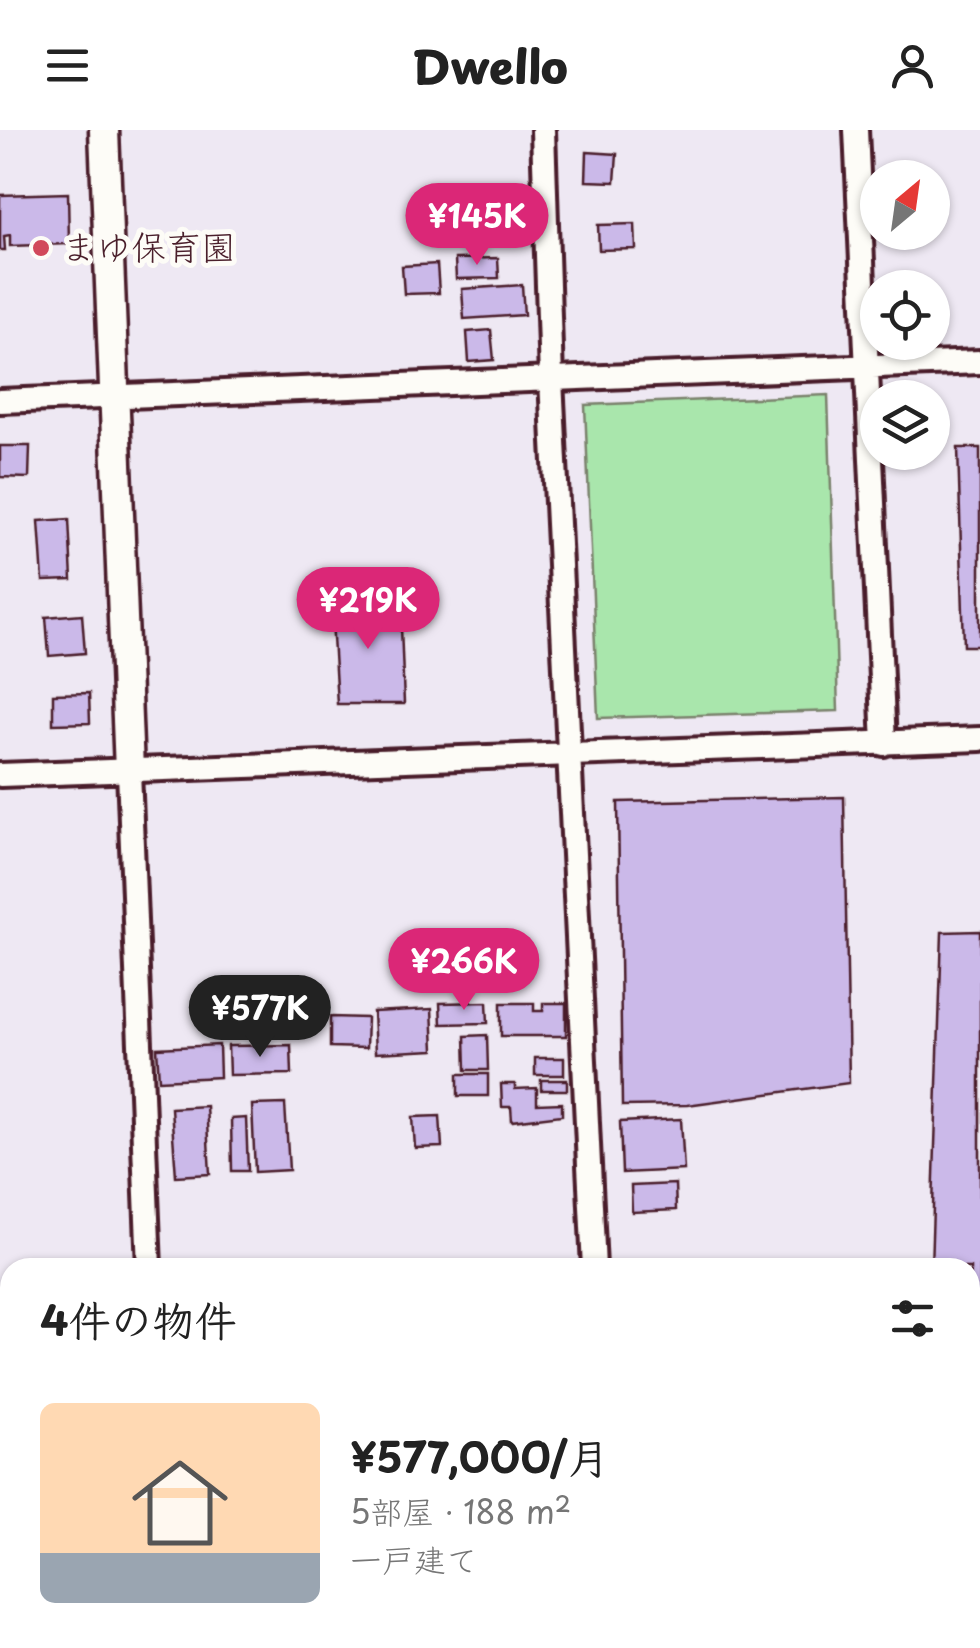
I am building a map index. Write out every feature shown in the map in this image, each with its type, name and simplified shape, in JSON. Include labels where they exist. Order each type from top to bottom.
[{"type":"street","points":[[104,130],[149,1258]]},
{"type":"street","points":[[543,130],[551,379],[594,1258]]},
{"type":"street","points":[[856,130],[884,744]]},
{"type":"street","points":[[0,401],[980,362]]},
{"type":"street","points":[[0,775],[980,740]]},
{"type":"green space","points":[[828,395],[838,711],[598,718],[585,405]]},
{"type":"building","points":[[587,152],[617,154],[615,182],[586,181]]},
{"type":"building","points":[[68,193],[69,244],[10,246],[10,235],[4,236],[5,250],[0,250],[0,195]]},
{"type":"building","points":[[635,224],[636,249],[599,250],[598,225]]},
{"type":"building","points":[[498,258],[499,278],[456,279],[455,259]]},
{"type":"building","points":[[437,264],[439,293],[404,294],[402,266]]},
{"type":"building","points":[[522,285],[524,315],[464,319],[462,289]]},
{"type":"building","points":[[491,330],[494,360],[469,362],[467,332]]},
{"type":"building","points":[[0,446],[30,446],[29,478],[0,477]]},
{"type":"building","points":[[958,448],[980,448],[980,646],[964,646]]},
{"type":"building","points":[[69,519],[72,580],[43,581],[39,521]]},
{"type":"building","points":[[400,600],[404,704],[337,704],[331,603]]},
{"type":"building","points":[[82,614],[85,653],[49,656],[46,617]]},
{"type":"building","points":[[89,693],[90,723],[53,724],[53,694]]},
{"type":"building","points":[[844,797],[849,1083],[687,1105],[622,1106],[618,802]]},
{"type":"building","points":[[980,931],[980,1258],[931,1258],[942,932]]},
{"type":"building","points":[[487,1002],[488,1023],[441,1024],[440,1003]]},
{"type":"building","points":[[501,1003],[534,1003],[534,1011],[543,1011],[543,1003],[566,1003],[566,1036],[501,1036]]},
{"type":"building","points":[[432,1009],[434,1050],[375,1053],[373,1012]]},
{"type":"building","points":[[330,1017],[367,1018],[366,1048],[330,1047]]},
{"type":"building","points":[[487,1035],[488,1070],[466,1070],[465,1036]]},
{"type":"building","points":[[219,1045],[220,1077],[159,1080],[157,1048]]},
{"type":"building","points":[[291,1045],[292,1074],[229,1075],[228,1046]]},
{"type":"building","points":[[535,1058],[564,1058],[564,1075],[535,1075]]},
{"type":"building","points":[[458,1074],[488,1074],[488,1096],[458,1096]]},
{"type":"building","points":[[541,1080],[567,1080],[567,1090],[541,1090]]},
{"type":"building","points":[[501,1084],[515,1084],[515,1089],[537,1088],[537,1104],[562,1103],[562,1115],[512,1121],[511,1107],[502,1107]]},
{"type":"building","points":[[285,1104],[289,1170],[255,1172],[252,1105]]},
{"type":"building","points":[[206,1106],[210,1174],[176,1176],[171,1108]]},
{"type":"building","points":[[440,1116],[442,1147],[415,1148],[413,1117]]},
{"type":"building","points":[[246,1118],[248,1171],[232,1171],[231,1119]]},
{"type":"building","points":[[681,1119],[684,1170],[622,1173],[620,1122]]},
{"type":"building","points":[[675,1184],[676,1210],[632,1212],[631,1186]]},
{"type":"place","name":"まゆ保育園","points":[[41,248]]}]
